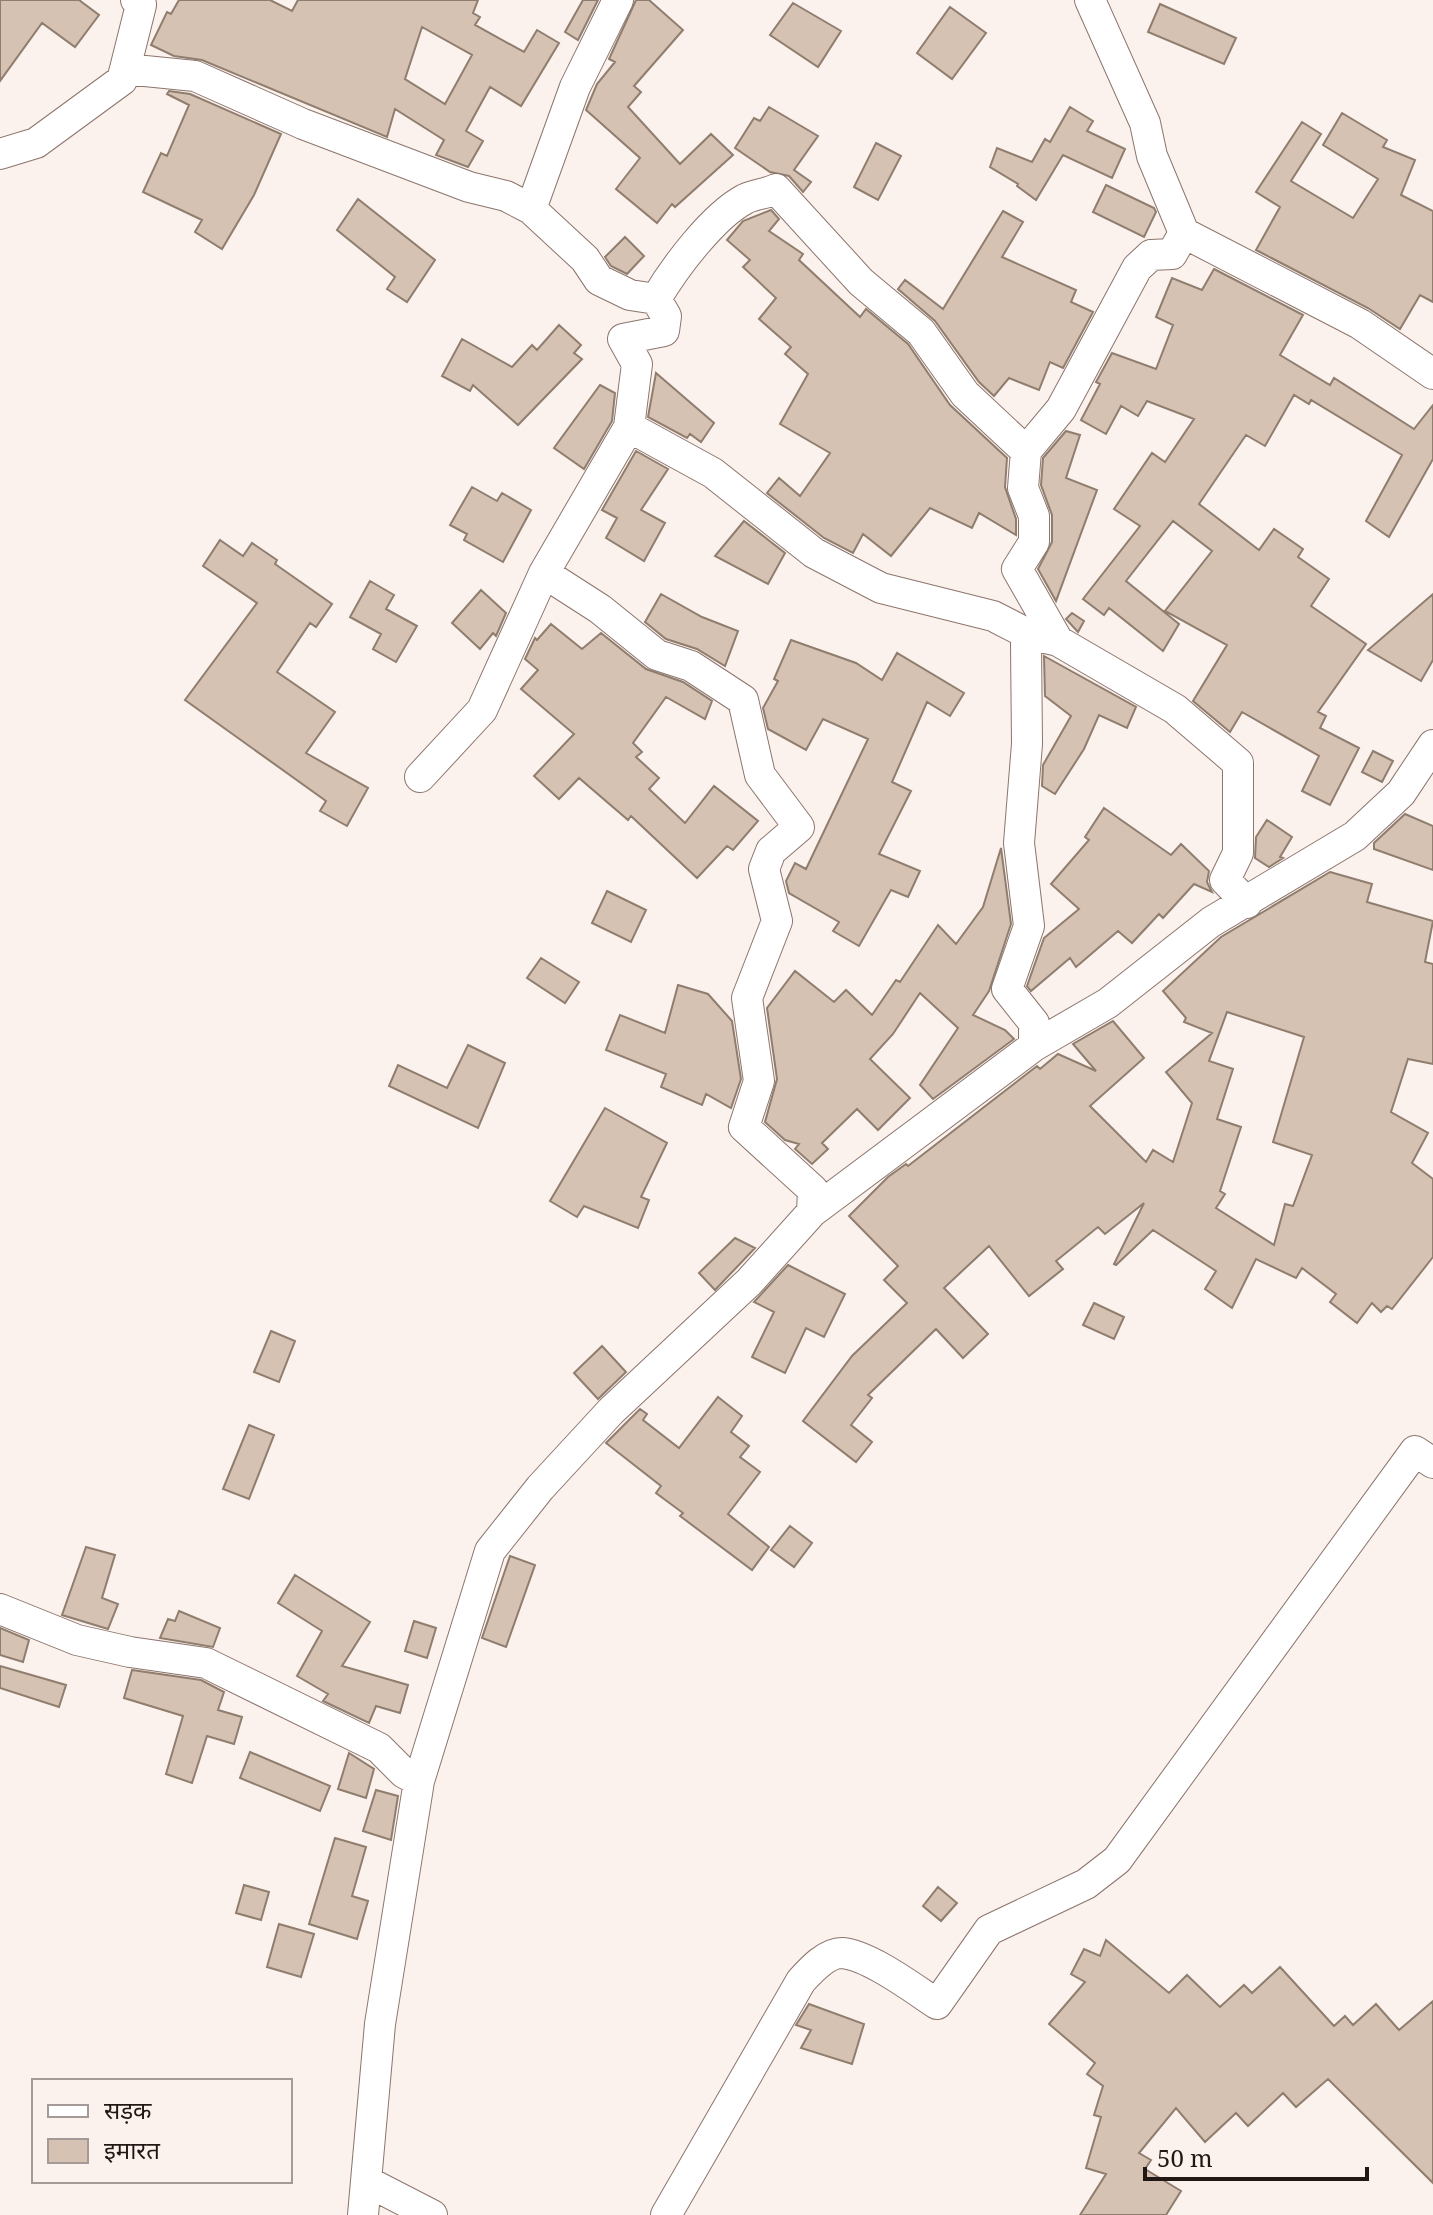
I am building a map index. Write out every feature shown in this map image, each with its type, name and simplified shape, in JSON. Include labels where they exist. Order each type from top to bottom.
[{"type":"street","points":[[0,154],[36,143],[122,80],[141,5],[136,0]]},
{"type":"street","points":[[531,209],[575,87],[618,0]]},
{"type":"street","points":[[1090,0],[1145,123],[1152,156],[1184,233],[1360,324],[1433,374]]},
{"type":"street","points":[[125,69],[195,76],[317,130],[469,187],[506,196],[531,209],[585,259],[599,280],[630,295],[656,299]]},
{"type":"street","points":[[656,299],[701,238],[745,199],[776,189],[861,282],[921,332],[965,394],[1026,451]]},
{"type":"street","points":[[1058,641],[1017,569],[1034,542],[1034,516],[1023,488],[1026,451],[1061,409],[1137,268],[1151,255],[1172,254],[1184,233]]},
{"type":"street","points":[[420,777],[482,710],[544,573],[629,427],[637,364],[623,339],[664,331],[666,316],[656,299]]},
{"type":"street","points":[[629,427],[713,473],[814,553],[881,588],[993,616],[1028,634],[1058,641],[1175,709],[1238,763],[1238,853],[1225,880],[1247,903]]},
{"type":"street","points":[[544,573],[600,609],[657,655],[691,666],[743,700],[760,775],[799,827],[771,851],[764,869],[777,921],[747,998],[759,1081],[744,1127],[813,1190],[812,1212]]},
{"type":"street","points":[[1028,634],[1027,744],[1019,843],[1029,926],[1007,989],[1034,1023],[1034,1046]]},
{"type":"street","points":[[363,2215],[380,2024],[419,1781],[490,1551],[540,1488],[611,1411],[749,1282],[812,1212],[1034,1046],[1108,1003],[1211,922],[1355,836],[1401,793],[1433,745]]},
{"type":"street","points":[[666,2215],[801,1981],[819,1962],[840,1953],[862,1959],[937,2004],[989,1930],[1086,1884],[1117,1860],[1415,1451],[1433,1463]]},
{"type":"street","points":[[0,1609],[77,1640],[130,1652],[206,1663],[379,1748],[404,1773],[419,1781]]},
{"type":"street","points":[[366,2181],[432,2215]]},
{"type":"building","points":[[0,0],[79,0],[99,15],[75,47],[42,23],[0,81]]},
{"type":"building","points":[[179,0],[270,0],[292,11],[298,0],[478,0],[473,13],[480,17],[475,25],[524,52],[537,30],[559,43],[521,106],[490,87],[466,131],[483,141],[468,167],[436,155],[444,140],[395,109],[387,137],[202,60],[174,56],[151,45],[167,12],[171,14]],"holes":[[[422,27],[472,55],[445,104],[405,79]]]},
{"type":"building","points":[[583,0],[598,0],[578,40],[565,32]]},
{"type":"building","points":[[636,0],[649,0],[683,30],[634,86],[641,92],[628,107],[680,164],[711,134],[733,155],[675,207],[672,204],[657,223],[616,189],[640,158],[586,110],[597,84],[615,62],[609,59]]},
{"type":"building","points":[[793,3],[841,31],[818,67],[770,35]]},
{"type":"building","points":[[1160,4],[1236,38],[1224,64],[1148,32]]},
{"type":"building","points":[[950,7],[986,33],[952,79],[917,53]]},
{"type":"building","points":[[169,91],[190,94],[281,134],[254,195],[222,249],[195,232],[202,220],[143,192],[161,153],[167,156],[189,105],[167,94]]},
{"type":"building","points":[[769,107],[818,136],[794,170],[811,182],[803,192],[789,176],[770,172],[735,148],[754,118],[760,121]]},
{"type":"building","points":[[1070,107],[1093,121],[1087,131],[1125,149],[1112,178],[1063,155],[1036,200],[1018,184],[990,167],[997,148],[1032,162],[1045,139],[1050,142]]},
{"type":"building","points":[[1342,113],[1387,140],[1383,147],[1415,160],[1401,195],[1433,211],[1433,302],[1420,295],[1400,329],[1368,308],[1256,250],[1280,207],[1256,192],[1302,122],[1321,134],[1291,181],[1353,218],[1378,179],[1323,145]]},
{"type":"building","points":[[876,143],[901,156],[878,200],[854,187]]},
{"type":"building","points":[[1106,185],[1154,208],[1156,212],[1144,237],[1093,212]]},
{"type":"building","points":[[358,199],[435,260],[407,302],[387,289],[395,277],[337,230]]},
{"type":"building","points":[[771,210],[779,219],[769,231],[803,254],[799,260],[860,317],[866,309],[908,344],[950,405],[1007,458],[1005,487],[1016,519],[1016,535],[979,513],[972,528],[930,508],[891,556],[863,534],[853,553],[824,538],[767,493],[779,478],[800,496],[830,453],[780,424],[808,374],[785,354],[791,347],[759,319],[776,298],[743,267],[750,260],[727,240],[743,221]]},
{"type":"building","points":[[1003,211],[1023,222],[1002,257],[1076,290],[1071,302],[1093,312],[1063,368],[1050,362],[1039,390],[1009,378],[994,396],[979,382],[935,321],[898,289],[905,280],[943,309]]},
{"type":"building","points":[[625,237],[644,256],[627,274],[611,266],[605,257]]},
{"type":"building","points":[[1214,269],[1303,315],[1280,355],[1330,385],[1334,378],[1414,429],[1433,405],[1433,459],[1389,537],[1366,521],[1402,455],[1311,400],[1309,404],[1294,395],[1265,446],[1246,435],[1199,504],[1259,550],[1274,529],[1303,549],[1298,557],[1329,579],[1311,606],[1366,644],[1318,712],[1326,716],[1320,728],[1359,748],[1330,805],[1302,791],[1319,756],[1242,712],[1230,732],[1193,701],[1227,645],[1165,611],[1212,551],[1173,521],[1126,581],[1179,624],[1163,651],[1109,608],[1104,615],[1083,599],[1140,526],[1114,509],[1152,453],[1165,462],[1194,419],[1147,401],[1138,416],[1121,406],[1106,434],[1081,420],[1100,384],[1096,382],[1112,353],[1156,369],[1173,325],[1156,317],[1172,278],[1202,290]]},
{"type":"building","points":[[559,325],[581,345],[574,353],[582,359],[518,425],[473,385],[470,391],[442,376],[462,339],[512,367],[532,345],[537,350]]},
{"type":"building","points":[[656,373],[714,423],[701,442],[690,434],[687,438],[648,417]]},
{"type":"building","points":[[600,385],[615,393],[612,421],[584,469],[554,448]]},
{"type":"building","points":[[1066,431],[1080,435],[1066,478],[1097,490],[1056,601],[1038,569],[1052,542],[1052,515],[1041,485],[1043,458]]},
{"type":"building","points":[[636,451],[668,469],[641,510],[665,523],[644,561],[606,538],[617,518],[602,510]]},
{"type":"building","points":[[472,487],[497,501],[502,493],[531,510],[503,562],[464,540],[467,534],[450,525]]},
{"type":"building","points":[[744,521],[785,553],[768,584],[715,556]]},
{"type":"building","points":[[220,540],[243,556],[252,543],[277,560],[275,564],[332,604],[316,627],[310,623],[277,672],[335,712],[306,753],[368,788],[347,826],[320,811],[326,801],[185,700],[257,603],[203,566]]},
{"type":"building","points":[[370,581],[394,595],[386,609],[417,626],[396,662],[373,649],[381,634],[350,617]]},
{"type":"building","points":[[481,590],[506,613],[496,636],[493,633],[480,649],[452,623]]},
{"type":"building","points":[[661,594],[702,617],[738,631],[725,666],[697,649],[666,639],[645,622]]},
{"type":"building","points":[[1433,594],[1433,660],[1421,681],[1368,650]]},
{"type":"building","points":[[1072,613],[1084,621],[1078,632],[1066,619]]},
{"type":"building","points":[[551,624],[582,649],[601,633],[646,669],[683,682],[712,701],[705,719],[666,697],[633,743],[642,752],[636,757],[659,778],[649,789],[685,823],[714,786],[758,821],[733,850],[727,846],[697,878],[631,816],[628,820],[579,778],[559,799],[534,776],[574,734],[521,689],[538,670],[525,659],[535,638],[537,640]]},
{"type":"building","points":[[791,640],[856,663],[882,680],[897,653],[964,693],[950,716],[927,702],[892,782],[911,791],[879,854],[920,871],[908,897],[891,890],[859,946],[833,931],[839,922],[789,893],[786,881],[795,863],[806,869],[868,739],[823,719],[806,750],[768,729],[763,708],[778,681],[774,679]]},
{"type":"building","points":[[1044,656],[1136,707],[1127,728],[1099,715],[1084,749],[1055,794],[1042,786],[1043,765],[1071,716],[1045,696]]},
{"type":"building","points":[[1373,751],[1393,761],[1382,782],[1362,772]]},
{"type":"building","points":[[1104,808],[1171,855],[1181,844],[1209,871],[1207,882],[1212,892],[1194,884],[1163,918],[1159,914],[1132,943],[1118,931],[1076,967],[1070,958],[1031,991],[1027,986],[1044,938],[1079,909],[1051,884],[1089,840],[1085,837]]},
{"type":"building","points":[[1405,814],[1433,826],[1433,870],[1374,849],[1374,843]]},
{"type":"building","points":[[1267,820],[1292,837],[1280,857],[1283,858],[1269,867],[1255,858],[1256,837]]},
{"type":"building","points":[[1001,848],[1011,924],[989,991],[973,1015],[1005,1030],[1014,1039],[933,1099],[920,1085],[958,1028],[920,993],[893,1034],[870,1059],[910,1098],[878,1130],[857,1109],[822,1143],[828,1149],[812,1164],[795,1149],[799,1144],[785,1140],[765,1122],[777,1079],[767,1008],[795,971],[834,1002],[846,990],[872,1015],[896,980],[900,982],[938,925],[956,944],[983,907]]},
{"type":"building","points":[[1330,872],[1372,884],[1367,902],[1433,921],[1425,962],[1433,964],[1433,1064],[1408,1059],[1391,1112],[1428,1133],[1412,1163],[1433,1179],[1433,1257],[1392,1309],[1387,1306],[1381,1312],[1372,1303],[1357,1323],[1330,1302],[1336,1294],[1302,1268],[1296,1278],[1256,1259],[1232,1308],[1205,1289],[1216,1271],[1153,1230],[1116,1265],[1144,1203],[1105,1234],[1098,1227],[1056,1261],[1063,1269],[1029,1296],[989,1246],[944,1288],[988,1334],[963,1358],[936,1329],[868,1395],[872,1398],[851,1425],[872,1442],[856,1462],[803,1421],[852,1356],[907,1303],[884,1280],[898,1266],[849,1216],[888,1177],[906,1164],[908,1166],[1037,1066],[1040,1069],[1058,1054],[1096,1071],[1073,1044],[1113,1021],[1144,1058],[1090,1106],[1146,1162],[1153,1150],[1173,1162],[1192,1103],[1166,1072],[1212,1033],[1184,1022],[1186,1018],[1163,991],[1221,937]],"holes":[[[1227,1012],[1304,1037],[1273,1142],[1312,1155],[1293,1206],[1285,1204],[1274,1245],[1216,1208],[1225,1194],[1220,1191],[1241,1127],[1217,1119],[1233,1069],[1209,1061]]]},
{"type":"building","points":[[607,891],[646,910],[631,942],[592,923]]},
{"type":"building","points":[[541,958],[579,982],[565,1003],[527,978]]},
{"type":"building","points":[[678,985],[708,994],[732,1021],[741,1079],[731,1108],[706,1094],[702,1105],[661,1087],[666,1074],[606,1050],[620,1015],[665,1033]]},
{"type":"building","points":[[468,1045],[505,1063],[478,1128],[389,1086],[398,1065],[447,1088]]},
{"type":"building","points":[[605,1108],[667,1143],[641,1197],[649,1200],[638,1228],[584,1206],[577,1217],[550,1201]]},
{"type":"building","points":[[735,1238],[755,1248],[715,1290],[699,1273]]},
{"type":"building","points":[[788,1265],[845,1294],[824,1337],[806,1328],[785,1373],[752,1357],[774,1312],[754,1302]]},
{"type":"building","points":[[1094,1303],[1124,1317],[1114,1339],[1083,1325]]},
{"type":"building","points":[[271,1331],[295,1341],[279,1382],[254,1372]]},
{"type":"building","points":[[602,1346],[626,1372],[598,1399],[574,1373]]},
{"type":"building","points":[[718,1397],[742,1416],[731,1432],[749,1446],[740,1457],[760,1472],[728,1514],[769,1547],[752,1570],[680,1516],[683,1513],[656,1493],[661,1486],[606,1443],[640,1409],[647,1414],[643,1420],[679,1448]]},
{"type":"building","points":[[249,1425],[274,1435],[249,1499],[223,1489]]},
{"type":"building","points":[[790,1526],[812,1543],[794,1567],[771,1550]]},
{"type":"building","points":[[86,1547],[115,1555],[102,1598],[118,1604],[108,1629],[62,1615]]},
{"type":"building","points":[[510,1556],[535,1565],[506,1647],[482,1638]]},
{"type":"building","points":[[295,1575],[370,1622],[342,1666],[408,1685],[400,1713],[376,1706],[369,1723],[323,1701],[328,1694],[297,1676],[322,1631],[278,1603]]},
{"type":"building","points":[[179,1611],[220,1628],[213,1647],[160,1638],[168,1619],[175,1621]]},
{"type":"building","points":[[414,1621],[436,1628],[427,1658],[405,1651]]},
{"type":"building","points":[[0,1628],[29,1640],[23,1662],[0,1655]]},
{"type":"building","points":[[0,1666],[66,1685],[59,1707],[0,1688]]},
{"type":"building","points":[[132,1670],[201,1680],[224,1692],[218,1710],[242,1717],[234,1744],[207,1736],[192,1783],[166,1774],[183,1716],[124,1698]]},
{"type":"building","points":[[250,1752],[330,1786],[320,1811],[240,1778]]},
{"type":"building","points":[[349,1753],[374,1769],[366,1798],[338,1789]]},
{"type":"building","points":[[376,1790],[398,1796],[391,1840],[363,1831]]},
{"type":"building","points":[[335,1838],[366,1847],[352,1896],[368,1901],[357,1939],[309,1924]]},
{"type":"building","points":[[244,1885],[269,1892],[261,1920],[236,1913]]},
{"type":"building","points":[[938,1887],[957,1903],[941,1921],[923,1906]]},
{"type":"building","points":[[279,1924],[314,1934],[301,1977],[267,1967]]},
{"type":"building","points":[[1106,1940],[1169,1993],[1187,1975],[1220,2007],[1244,1985],[1252,1993],[1280,1967],[1334,2026],[1345,2016],[1353,2025],[1376,2004],[1399,2030],[1433,2001],[1433,2183],[1328,2079],[1296,2107],[1283,2093],[1248,2126],[1236,2113],[1205,2142],[1176,2108],[1139,2153],[1151,2160],[1145,2169],[1181,2191],[1166,2215],[1080,2215],[1106,2174],[1086,2168],[1101,2117],[1094,2115],[1103,2086],[1087,2074],[1095,2063],[1049,2024],[1085,1982],[1071,1974],[1084,1949],[1100,1956]]},
{"type":"building","points":[[809,2004],[864,2024],[852,2064],[801,2048],[811,2030],[796,2025]]}]
